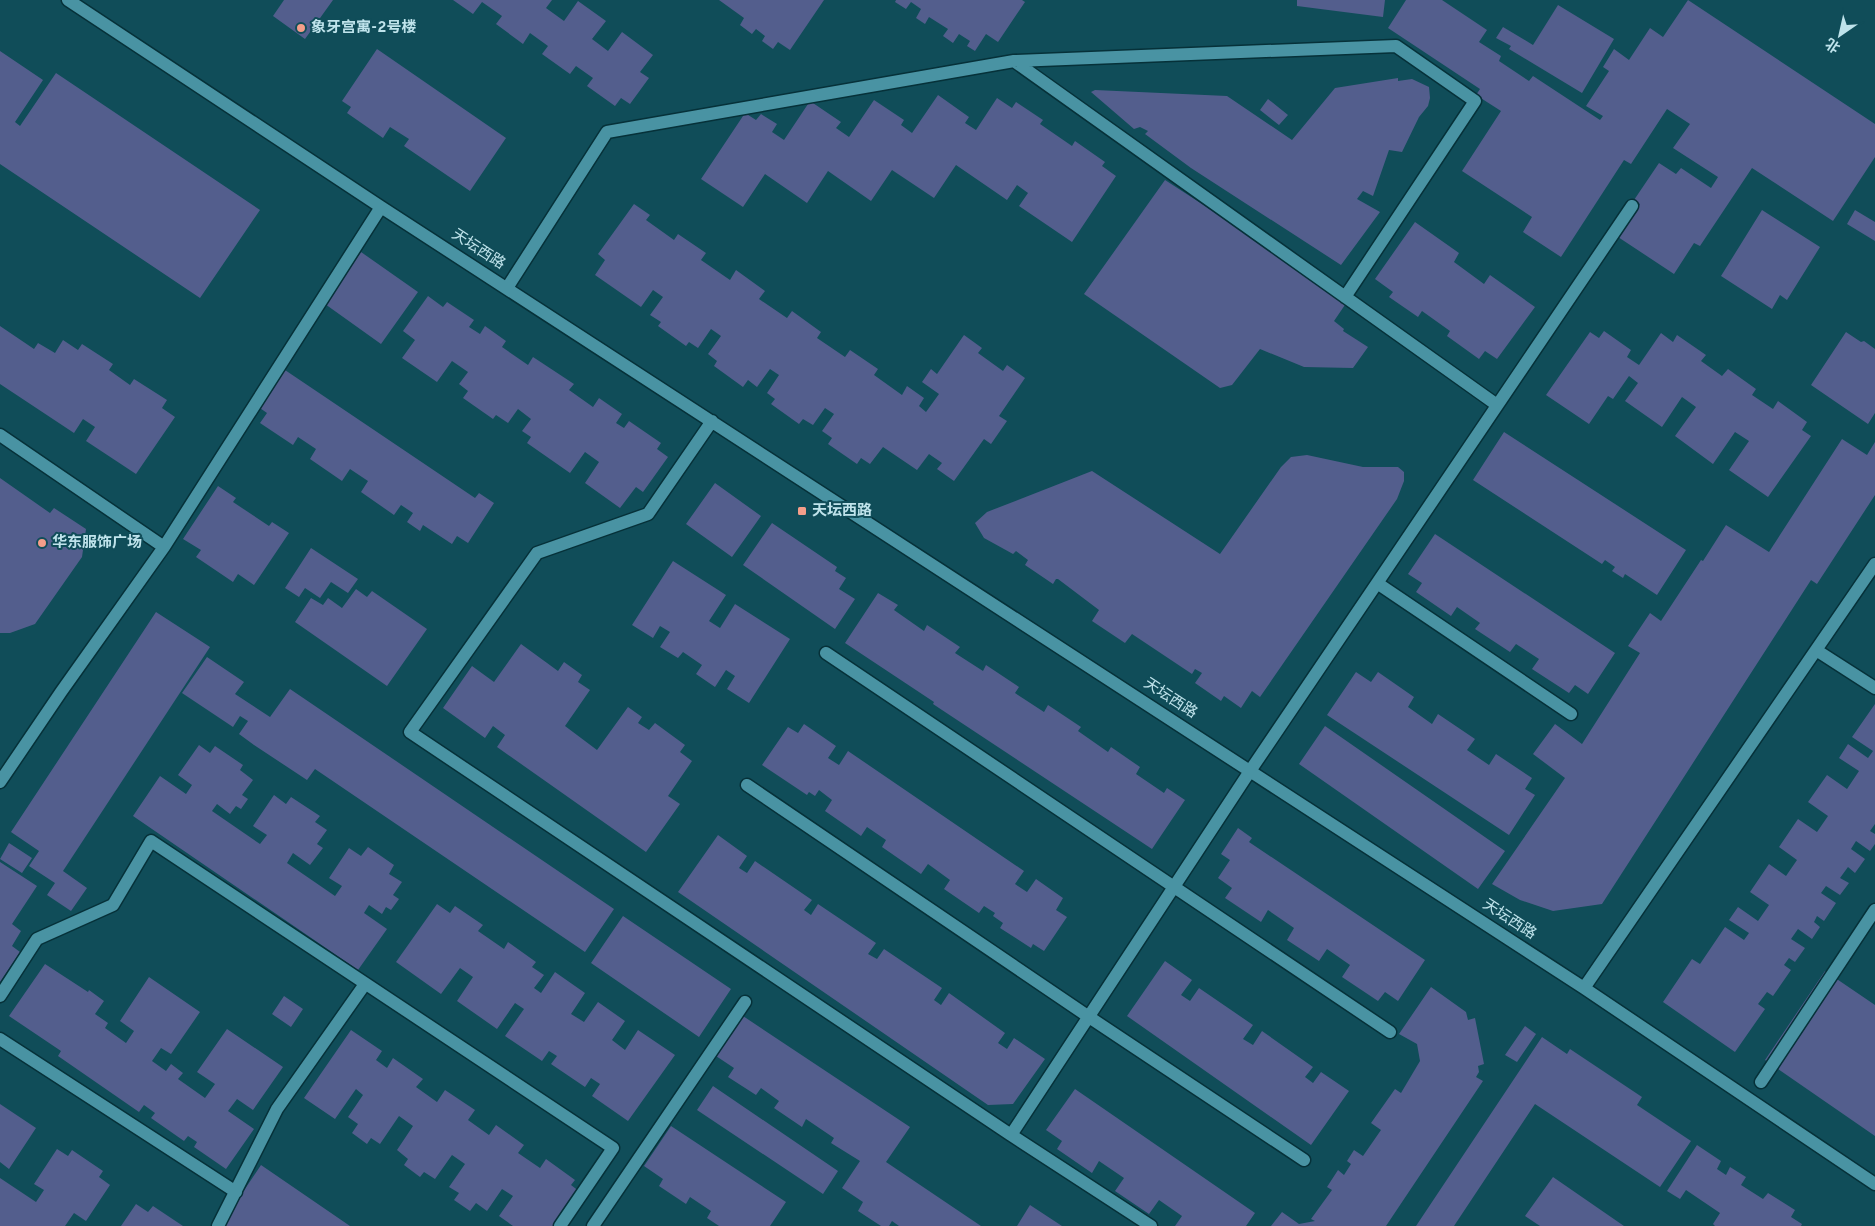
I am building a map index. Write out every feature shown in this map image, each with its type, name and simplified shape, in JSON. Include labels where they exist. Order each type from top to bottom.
[{"type":"street","name":"天坛西路","points":[[68,0],[381,207],[1584,988],[1875,1184]]},
{"type":"street","points":[[507,288],[607,132],[1014,61],[1396,46],[1475,100],[1345,297]]},
{"type":"street","points":[[1014,61],[1498,405]]},
{"type":"street","points":[[1011,1135],[1250,771],[1632,206]]},
{"type":"street","points":[[0,782],[164,547],[381,207]]},
{"type":"street","points":[[712,421],[648,514],[537,552],[410,732],[1011,1135],[1151,1226]]},
{"type":"street","points":[[0,435],[164,547]]},
{"type":"street","points":[[1584,988],[1875,564]]},
{"type":"street","points":[[1377,583],[1571,714]]},
{"type":"street","points":[[1816,650],[1875,688]]},
{"type":"street","points":[[826,653],[1390,1032]]},
{"type":"street","points":[[747,785],[1088,1017],[1304,1160]]},
{"type":"street","points":[[0,996],[37,939],[113,905],[151,841],[613,1148],[560,1226]]},
{"type":"street","points":[[1761,1082],[1875,910]]},
{"type":"street","points":[[218,1226],[277,1109],[365,984]]},
{"type":"street","points":[[593,1226],[745,1002]]},
{"type":"street","points":[[0,1039],[236,1192]]},
{"type":"building","name":"象牙宫寓-2号楼","points":[[284,0],[333,0],[305,39],[273,16]]},
{"type":"building","points":[[453,0],[552,0],[546,8],[564,21],[578,1],[606,21],[592,39],[608,51],[622,32],[653,55],[640,72],[649,78],[630,104],[621,98],[615,106],[587,86],[593,78],[576,66],[570,74],[542,54],[548,46],[530,33],[523,44],[496,24],[502,16],[482,2],[473,14]]},
{"type":"building","points":[[719,0],[824,0],[790,50],[778,42],[773,49],[762,41],[765,36],[756,29],[752,34],[740,25],[744,18]]},
{"type":"building","points":[[896,0],[1022,0],[1025,2],[998,42],[986,34],[975,51],[967,46],[970,41],[959,34],[953,43],[943,36],[948,29],[929,17],[925,24],[916,18],[921,9],[911,2],[906,9],[895,2]]},
{"type":"building","points":[[1297,0],[1385,0],[1383,17],[1297,6]]},
{"type":"building","points":[[1406,0],[1442,0],[1487,30],[1479,42],[1501,56],[1499,61],[1529,81],[1533,76],[1600,120],[1603,116],[1586,106],[1609,71],[1603,67],[1614,49],[1629,60],[1650,28],[1663,37],[1688,0],[1875,124],[1875,157],[1833,221],[1752,168],[1700,246],[1694,243],[1674,274],[1618,237],[1640,204],[1634,200],[1659,163],[1676,174],[1681,168],[1711,188],[1718,177],[1673,148],[1690,124],[1667,109],[1631,164],[1624,160],[1561,257],[1523,232],[1532,217],[1462,171],[1501,111],[1476,95],[1480,89],[1388,28]]},
{"type":"building","points":[[1558,5],[1614,39],[1582,93],[1509,49],[1511,46],[1496,38],[1503,27],[1533,45]]},
{"type":"building","points":[[377,49],[506,138],[470,191],[404,146],[409,139],[390,127],[383,138],[347,113],[351,107],[342,101]]},
{"type":"building","points":[[0,51],[43,80],[15,122],[20,126],[56,73],[260,210],[200,298],[0,164]]},
{"type":"building","points":[[1398,78],[1398,81],[1412,79],[1429,87],[1430,98],[1428,106],[1419,117],[1402,152],[1389,150],[1373,196],[1363,191],[1357,199],[1380,212],[1341,265],[1191,168],[1145,134],[1148,131],[1140,127],[1134,129],[1091,92],[1095,90],[1227,96],[1292,140],[1335,88]]},
{"type":"building","points":[[938,95],[969,117],[965,123],[976,130],[997,98],[1012,108],[1016,102],[1043,120],[1040,124],[1072,146],[1075,141],[1105,162],[1102,166],[1116,176],[1072,242],[1019,206],[1028,193],[1017,185],[1007,200],[956,165],[934,198],[892,170],[871,201],[828,171],[807,203],[765,174],[743,207],[701,179],[745,113],[756,120],[761,114],[777,124],[772,132],[784,140],[810,101],[841,122],[836,128],[849,137],[874,100],[904,120],[901,125],[912,133]]},
{"type":"building","points":[[1268,99],[1288,115],[1279,125],[1260,110]]},
{"type":"building","points":[[1165,180],[1349,299],[1334,321],[1344,329],[1343,331],[1368,347],[1353,368],[1304,367],[1260,349],[1232,385],[1220,388],[1084,294]]},
{"type":"building","points":[[634,204],[650,215],[646,220],[674,240],[678,234],[706,253],[701,260],[730,280],[736,270],[765,291],[759,299],[787,318],[792,311],[821,332],[817,338],[845,357],[850,350],[878,369],[874,375],[902,395],[907,386],[924,398],[919,406],[926,412],[939,394],[922,382],[931,369],[937,374],[964,335],[982,348],[978,353],[1003,371],[1007,365],[1025,378],[999,416],[1007,421],[991,444],[984,439],[954,481],[937,469],[942,463],[929,454],[917,470],[883,447],[870,464],[861,458],[857,464],[828,444],[832,438],[822,431],[834,414],[825,408],[813,425],[803,419],[799,424],[771,404],[775,399],[767,393],[779,375],[770,369],[757,387],[748,380],[743,387],[714,366],[717,361],[708,354],[721,336],[711,329],[698,348],[689,342],[686,346],[658,326],[661,322],[650,315],[663,297],[653,290],[641,307],[595,275],[605,260],[598,254]]},
{"type":"building","points":[[1762,210],[1820,247],[1787,300],[1780,295],[1772,309],[1721,276]]},
{"type":"building","points":[[1855,210],[1875,222],[1875,241],[1847,224]]},
{"type":"building","points":[[1415,222],[1459,253],[1454,262],[1484,284],[1490,275],[1535,307],[1497,359],[1485,351],[1479,359],[1447,336],[1450,331],[1422,311],[1418,317],[1389,297],[1393,292],[1375,279]]},
{"type":"building","points":[[361,252],[418,292],[381,344],[325,304]]},
{"type":"building","points":[[428,296],[443,307],[447,302],[474,320],[469,327],[480,334],[485,326],[506,341],[502,347],[528,365],[533,357],[574,384],[569,390],[593,407],[599,398],[622,414],[616,423],[624,428],[629,421],[661,443],[657,449],[668,457],[643,492],[636,487],[620,508],[585,483],[599,462],[585,452],[570,473],[527,443],[531,437],[522,431],[531,419],[518,409],[508,423],[496,415],[493,419],[463,398],[468,391],[459,384],[468,372],[452,361],[437,382],[402,358],[415,340],[403,331]]},
{"type":"building","points":[[0,326],[34,349],[38,343],[55,353],[63,340],[78,350],[82,344],[113,364],[109,370],[130,385],[134,379],[167,400],[162,408],[175,417],[136,474],[86,441],[95,427],[83,419],[74,433],[0,384]]},
{"type":"building","points":[[1604,331],[1631,350],[1627,357],[1639,365],[1661,333],[1673,342],[1677,335],[1706,355],[1701,361],[1722,376],[1728,369],[1756,389],[1752,395],[1773,409],[1778,401],[1807,422],[1802,430],[1811,436],[1768,497],[1729,470],[1749,441],[1735,432],[1713,464],[1675,436],[1696,407],[1682,397],[1662,427],[1625,401],[1638,383],[1629,376],[1613,399],[1608,396],[1589,424],[1546,395],[1590,332],[1599,338]]},
{"type":"building","points":[[1846,332],[1875,349],[1875,413],[1868,424],[1811,385]]},
{"type":"building","points":[[282,368],[475,498],[479,493],[494,503],[468,543],[457,536],[452,544],[423,525],[420,531],[407,522],[413,513],[401,505],[394,515],[361,492],[368,481],[350,469],[342,481],[310,459],[316,449],[298,437],[293,445],[260,423],[267,413],[257,406]]},
{"type":"building","points":[[1504,432],[1686,550],[1657,595],[1625,574],[1623,578],[1612,571],[1615,567],[1605,560],[1602,564],[1473,480]]},
{"type":"building","points":[[1842,439],[1867,455],[1875,442],[1875,495],[1817,584],[1811,580],[1602,904],[1553,911],[1520,900],[1492,884],[1565,778],[1533,754],[1555,724],[1582,744],[1640,653],[1628,646],[1650,613],[1661,621],[1726,525],[1769,552]]},
{"type":"building","points":[[1307,455],[1363,467],[1398,467],[1404,472],[1404,481],[1397,499],[1260,697],[1252,691],[1241,708],[1224,696],[1221,701],[1195,683],[1202,673],[1195,669],[1192,674],[1132,634],[1125,643],[1092,621],[1099,610],[1058,579],[1053,584],[1025,565],[1028,560],[1016,551],[1013,554],[984,538],[975,523],[987,512],[1092,471],[1220,554],[1281,467],[1291,457]]},
{"type":"building","name":"华东服饰广场","points":[[0,478],[50,513],[54,508],[86,529],[82,557],[35,624],[10,633],[0,633]]},
{"type":"building","points":[[715,483],[761,516],[732,557],[686,524]]},
{"type":"building","points":[[218,486],[236,498],[233,502],[269,526],[272,522],[289,533],[254,585],[238,574],[233,582],[196,557],[201,550],[183,539]]},
{"type":"building","points":[[772,523],[837,567],[835,571],[846,578],[839,589],[855,599],[835,629],[743,565]]},
{"type":"building","points":[[1435,534],[1615,653],[1588,694],[1575,685],[1569,693],[1532,669],[1539,659],[1516,644],[1510,652],[1475,629],[1480,623],[1457,607],[1451,616],[1416,592],[1422,583],[1408,574]]},
{"type":"building","points":[[311,548],[358,579],[348,593],[331,582],[320,598],[305,588],[299,597],[285,588]]},
{"type":"building","points":[[673,561],[726,595],[709,621],[720,628],[735,604],[790,639],[749,703],[727,689],[735,676],[726,670],[715,687],[696,674],[702,665],[683,652],[678,658],[660,647],[670,632],[660,626],[653,638],[632,625]]},
{"type":"building","points":[[356,589],[367,597],[372,591],[427,629],[387,686],[295,622],[311,598],[323,605],[328,598],[342,608]]},
{"type":"building","points":[[878,593],[898,605],[894,610],[924,631],[927,625],[960,647],[955,653],[983,671],[986,665],[1019,687],[1015,693],[1044,712],[1048,705],[1081,727],[1078,731],[1108,752],[1111,747],[1140,767],[1136,774],[1164,793],[1167,788],[1185,800],[1152,849],[933,704],[934,702],[845,643]]},
{"type":"building","points":[[156,612],[210,647],[63,871],[87,888],[71,911],[47,895],[55,883],[29,866],[39,851],[11,832]]},
{"type":"building","points":[[521,644],[558,671],[564,662],[582,675],[578,682],[590,690],[565,726],[597,750],[628,707],[642,717],[638,723],[649,730],[655,723],[685,745],[680,752],[692,761],[668,796],[680,804],[646,852],[497,747],[505,735],[493,726],[485,738],[443,708],[472,666],[494,682]]},
{"type":"building","points":[[207,657],[244,682],[235,694],[270,717],[290,689],[614,909],[585,952],[315,769],[307,780],[254,745],[239,734],[248,721],[240,716],[233,727],[182,693]]},
{"type":"building","points":[[1356,672],[1371,682],[1378,672],[1414,697],[1408,707],[1432,724],[1438,714],[1475,739],[1467,750],[1489,765],[1496,754],[1532,778],[1525,789],[1535,795],[1509,835],[1327,715]]},
{"type":"building","points":[[1875,704],[1875,824],[1870,831],[1875,834],[1875,844],[1870,851],[1856,841],[1851,849],[1865,859],[1855,873],[1848,867],[1840,878],[1849,883],[1840,895],[1826,886],[1821,893],[1836,903],[1824,921],[1817,916],[1814,922],[1820,927],[1812,939],[1798,929],[1791,939],[1805,948],[1795,962],[1789,958],[1784,965],[1791,970],[1773,996],[1767,992],[1758,1004],[1765,1009],[1735,1052],[1663,1002],[1692,959],[1700,964],[1725,927],[1744,940],[1749,933],[1729,920],[1738,907],[1758,921],[1769,905],[1750,892],[1769,864],[1786,876],[1797,860],[1779,847],[1798,819],[1817,832],[1828,816],[1808,802],[1827,775],[1847,789],[1859,771],[1839,758],[1848,744],[1868,758],[1873,751],[1852,737]]},
{"type":"building","points":[[804,724],[836,746],[828,758],[839,765],[848,751],[1024,871],[1015,884],[1027,892],[1036,879],[1063,898],[1056,910],[1067,917],[1044,951],[1033,944],[1031,948],[1000,928],[1003,923],[993,916],[995,913],[984,906],[979,913],[944,889],[950,880],[928,864],[921,874],[882,847],[886,840],[867,827],[861,836],[825,811],[832,800],[819,790],[815,796],[809,792],[807,795],[762,765],[788,727],[798,733]]},
{"type":"building","points":[[1325,726],[1505,851],[1478,889],[1299,764]]},
{"type":"building","points":[[199,745],[210,753],[215,746],[243,765],[240,770],[253,780],[242,795],[248,799],[241,809],[236,806],[230,814],[217,804],[212,811],[260,844],[267,835],[253,826],[274,795],[286,804],[291,797],[320,816],[315,822],[327,830],[317,844],[323,848],[310,865],[293,853],[287,863],[335,896],[342,886],[329,878],[349,848],[361,856],[368,847],[394,865],[389,874],[402,882],[393,895],[399,899],[391,910],[386,907],[382,914],[369,905],[364,913],[387,929],[358,970],[133,816],[160,776],[186,794],[192,785],[178,775]]},
{"type":"building","points":[[1238,828],[1252,838],[1249,842],[1425,960],[1398,1001],[1385,992],[1378,1001],[1342,977],[1350,965],[1327,949],[1319,961],[1287,940],[1294,928],[1268,910],[1261,922],[1225,898],[1232,888],[1218,878],[1230,860],[1221,854]]},
{"type":"building","points":[[718,835],[747,856],[739,868],[747,873],[755,861],[812,900],[804,910],[811,915],[818,904],[876,943],[868,954],[877,959],[884,949],[942,988],[934,1000],[941,1005],[949,993],[1005,1033],[998,1043],[1007,1049],[1014,1038],[1045,1059],[1013,1104],[988,1105],[678,892]]},
{"type":"building","points":[[9,843],[32,858],[22,873],[0,859]]},
{"type":"building","points":[[0,862],[37,886],[12,924],[21,931],[12,946],[20,952],[0,982]]},
{"type":"building","points":[[437,904],[450,913],[455,906],[483,925],[478,931],[504,949],[508,942],[536,962],[532,967],[544,975],[534,988],[541,993],[555,972],[585,993],[571,1014],[584,1022],[598,1002],[625,1021],[612,1040],[625,1050],[638,1030],[675,1055],[628,1121],[592,1096],[600,1084],[591,1078],[585,1087],[551,1064],[557,1056],[549,1051],[542,1061],[505,1036],[524,1009],[515,1003],[497,1029],[457,1001],[473,977],[460,968],[441,994],[396,962]]},
{"type":"building","points":[[623,916],[731,989],[699,1037],[591,963]]},
{"type":"building","points":[[1165,961],[1192,980],[1181,995],[1190,1001],[1199,988],[1253,1025],[1243,1039],[1253,1045],[1262,1031],[1313,1067],[1305,1077],[1313,1083],[1321,1072],[1349,1091],[1311,1145],[1127,1016]]},
{"type":"building","points":[[45,964],[104,1001],[95,1014],[108,1023],[105,1028],[126,1043],[134,1031],[120,1021],[149,977],[200,1012],[171,1054],[161,1048],[152,1061],[166,1071],[171,1064],[183,1073],[178,1079],[205,1098],[215,1084],[197,1072],[227,1029],[283,1067],[253,1110],[237,1099],[228,1111],[254,1129],[226,1169],[194,1147],[197,1142],[188,1136],[184,1141],[151,1118],[155,1113],[144,1105],[139,1112],[58,1056],[61,1051],[9,1016]]},
{"type":"building","points":[[1825,971],[1875,1005],[1875,1136],[1765,1060]]},
{"type":"building","points":[[1431,987],[1466,1012],[1468,1020],[1475,1018],[1484,1064],[1478,1066],[1479,1072],[1476,1077],[1483,1081],[1386,1226],[1271,1226],[1282,1212],[1299,1224],[1315,1221],[1311,1219],[1332,1190],[1327,1187],[1338,1170],[1344,1175],[1351,1164],[1347,1161],[1354,1150],[1363,1156],[1381,1130],[1371,1123],[1395,1089],[1401,1093],[1420,1061],[1417,1044],[1399,1034]]},
{"type":"building","points":[[284,996],[303,1009],[291,1027],[272,1014]]},
{"type":"building","points":[[743,1016],[910,1127],[886,1162],[981,1226],[899,1226],[892,1221],[889,1226],[881,1226],[858,1211],[863,1202],[842,1188],[860,1161],[831,1143],[834,1138],[806,1119],[802,1127],[774,1108],[779,1101],[761,1088],[756,1095],[728,1077],[734,1068],[716,1056]]},
{"type":"building","points":[[1525,1026],[1536,1034],[1517,1062],[1505,1055]]},
{"type":"building","points":[[351,1030],[382,1051],[376,1060],[387,1068],[393,1058],[423,1079],[416,1087],[437,1102],[445,1090],[475,1110],[468,1120],[489,1135],[496,1125],[524,1145],[518,1153],[540,1168],[546,1159],[575,1180],[571,1185],[580,1192],[557,1226],[513,1226],[499,1216],[513,1196],[502,1189],[487,1211],[476,1203],[470,1211],[454,1200],[459,1193],[449,1187],[465,1164],[452,1155],[435,1179],[424,1172],[420,1177],[404,1165],[408,1159],[397,1150],[413,1126],[399,1116],[380,1144],[371,1138],[367,1144],[352,1133],[358,1124],[348,1117],[363,1095],[356,1089],[335,1119],[304,1098]]},
{"type":"building","points":[[1542,1037],[1567,1054],[1570,1049],[1642,1097],[1637,1105],[1691,1141],[1660,1187],[1535,1104],[1454,1226],[1416,1226]]},
{"type":"building","points":[[713,1086],[838,1171],[823,1194],[697,1110]]},
{"type":"building","points":[[1075,1089],[1255,1213],[1246,1226],[1175,1226],[1182,1216],[1159,1200],[1149,1214],[1115,1191],[1124,1178],[1099,1161],[1092,1173],[1057,1149],[1062,1141],[1046,1130]]},
{"type":"building","points":[[0,1104],[36,1128],[9,1169],[0,1162]]},
{"type":"building","points":[[671,1126],[786,1202],[770,1226],[719,1226],[707,1218],[711,1211],[690,1197],[686,1204],[659,1186],[663,1179],[644,1166]]},
{"type":"building","points":[[1697,1145],[1721,1161],[1717,1169],[1726,1175],[1730,1167],[1746,1177],[1741,1185],[1763,1199],[1768,1193],[1795,1210],[1791,1217],[1802,1224],[1801,1226],[1715,1226],[1713,1224],[1720,1213],[1686,1190],[1680,1199],[1667,1191]]},
{"type":"building","points":[[57,1149],[68,1156],[72,1150],[103,1171],[99,1177],[110,1185],[86,1221],[74,1213],[65,1226],[0,1226],[0,1178],[36,1202],[44,1190],[34,1184]]},
{"type":"building","points":[[261,1165],[350,1226],[220,1226]]},
{"type":"building","points":[[1553,1177],[1624,1226],[1540,1226],[1525,1216]]},
{"type":"building","points":[[136,1204],[148,1212],[153,1206],[183,1226],[121,1226]]},
{"type":"building","points":[[1030,1205],[1062,1226],[1017,1226]]},
{"type":"place","name":"象牙宫寓-2号楼","points":[[301,28]]},
{"type":"place","name":"天坛西路","points":[[802,511]]},
{"type":"place","name":"华东服饰广场","points":[[42,543]]}]
